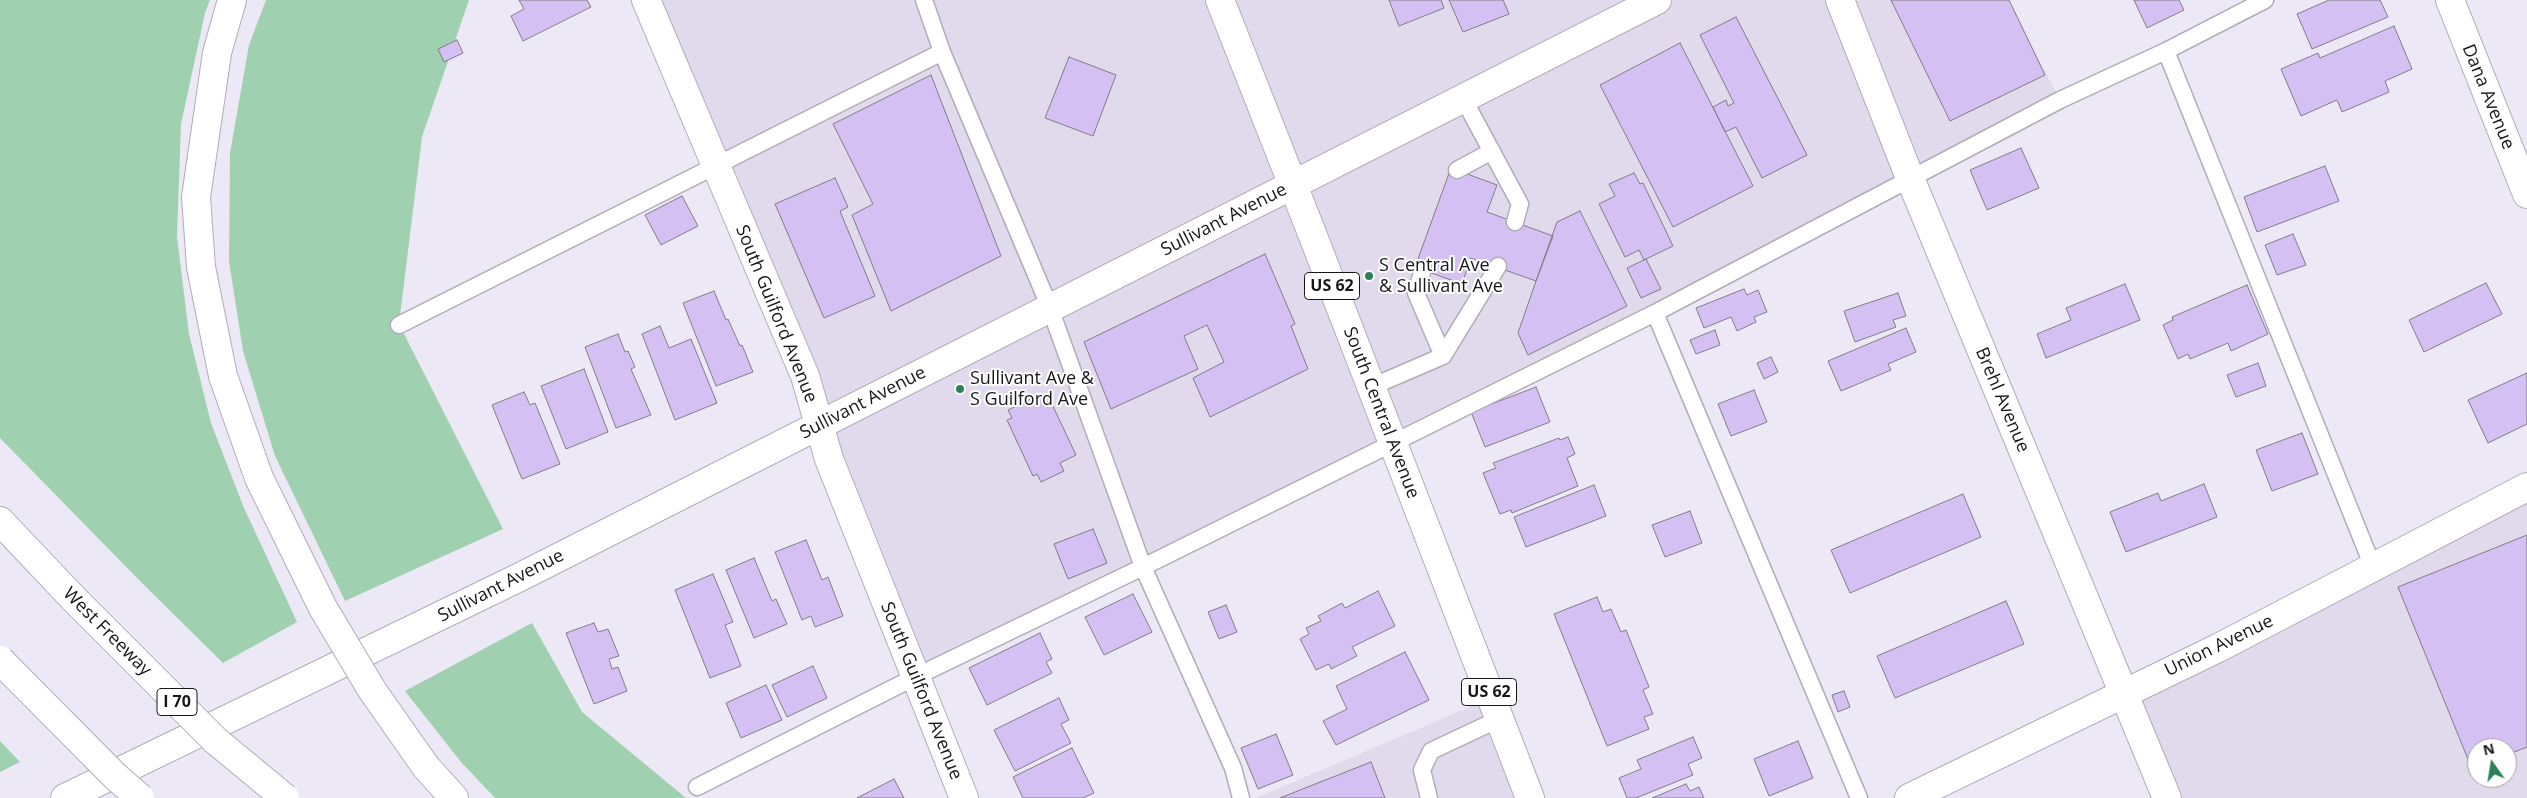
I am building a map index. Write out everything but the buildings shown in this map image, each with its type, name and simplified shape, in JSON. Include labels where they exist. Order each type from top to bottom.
[{"type":"main road","points":[[232,0],[217,53],[196,197],[201,267],[223,376],[259,478],[323,608],[372,690],[426,767],[454,798]]},
{"type":"main road","name":"South Guilford Avenue","points":[[646,0],[805,376],[828,459],[964,798]]},
{"type":"main road","name":"South Central Avenue","points":[[1220,0],[1294,185],[1530,798]]},
{"type":"main road","name":"Sullivant Avenue","points":[[65,798],[511,582],[1656,0]]},
{"type":"main road","name":"Brehl Avenue","points":[[1840,0],[1910,178],[2167,798]]},
{"type":"main road","name":"Dana Avenue","points":[[2450,0],[2527,194]]},
{"type":"main road","name":"Union Avenue","points":[[1909,798],[2218,648],[2527,487]]},
{"type":"main road","name":"West Freeway","points":[[0,521],[74,599],[215,740],[285,798]]},
{"type":"main road","points":[[0,660],[115,776],[140,798]]},
{"type":"lane","points":[[924,0],[942,52],[1050,308],[1143,567],[1233,768],[1241,798]]},
{"type":"lane","points":[[697,787],[915,676],[1143,567],[1655,313],[2060,100],[2166,51],[2265,0]]},
{"type":"lane","points":[[2166,51],[2373,567]]},
{"type":"lane","points":[[399,324],[715,164],[942,52]]},
{"type":"lane","points":[[1464,98],[1520,204],[1514,222]]},
{"type":"lane","points":[[1457,170],[1492,150]]},
{"type":"lane","points":[[1371,387],[1442,356],[1498,266]]},
{"type":"lane","points":[[1422,269],[1416,293],[1442,356]]},
{"type":"lane","points":[[1655,313],[1859,798]]},
{"type":"lane","points":[[1429,798],[1422,770],[1431,751],[1499,719]]},
{"type":"shaded area","points":[[646,0],[2008,0],[2060,100],[915,677]]},
{"type":"shaded area","points":[[2527,487],[2527,798],[2167,798],[2124,692]]},
{"type":"shaded area","points":[[1491,698],[1530,798],[1256,798]]},
{"type":"green space","points":[[0,0],[210,0],[205,13],[181,124],[177,237],[189,334],[211,423],[244,508],[297,622],[223,663],[0,438]]},
{"type":"green space","points":[[266,0],[469,0],[422,137],[399,324],[503,529],[345,601],[275,456],[243,351],[229,261],[230,153],[249,45]]},
{"type":"green space","points":[[532,623],[582,712],[686,798],[495,798],[461,762],[405,691]]},
{"type":"green space","points":[[0,741],[20,762],[0,772]]},
{"type":"place","name":"S Central Ave & Sullivant Ave","points":[[1369,276]]},
{"type":"place","name":"Sullivant Ave & S Guilford Ave","points":[[960,389]]}]
